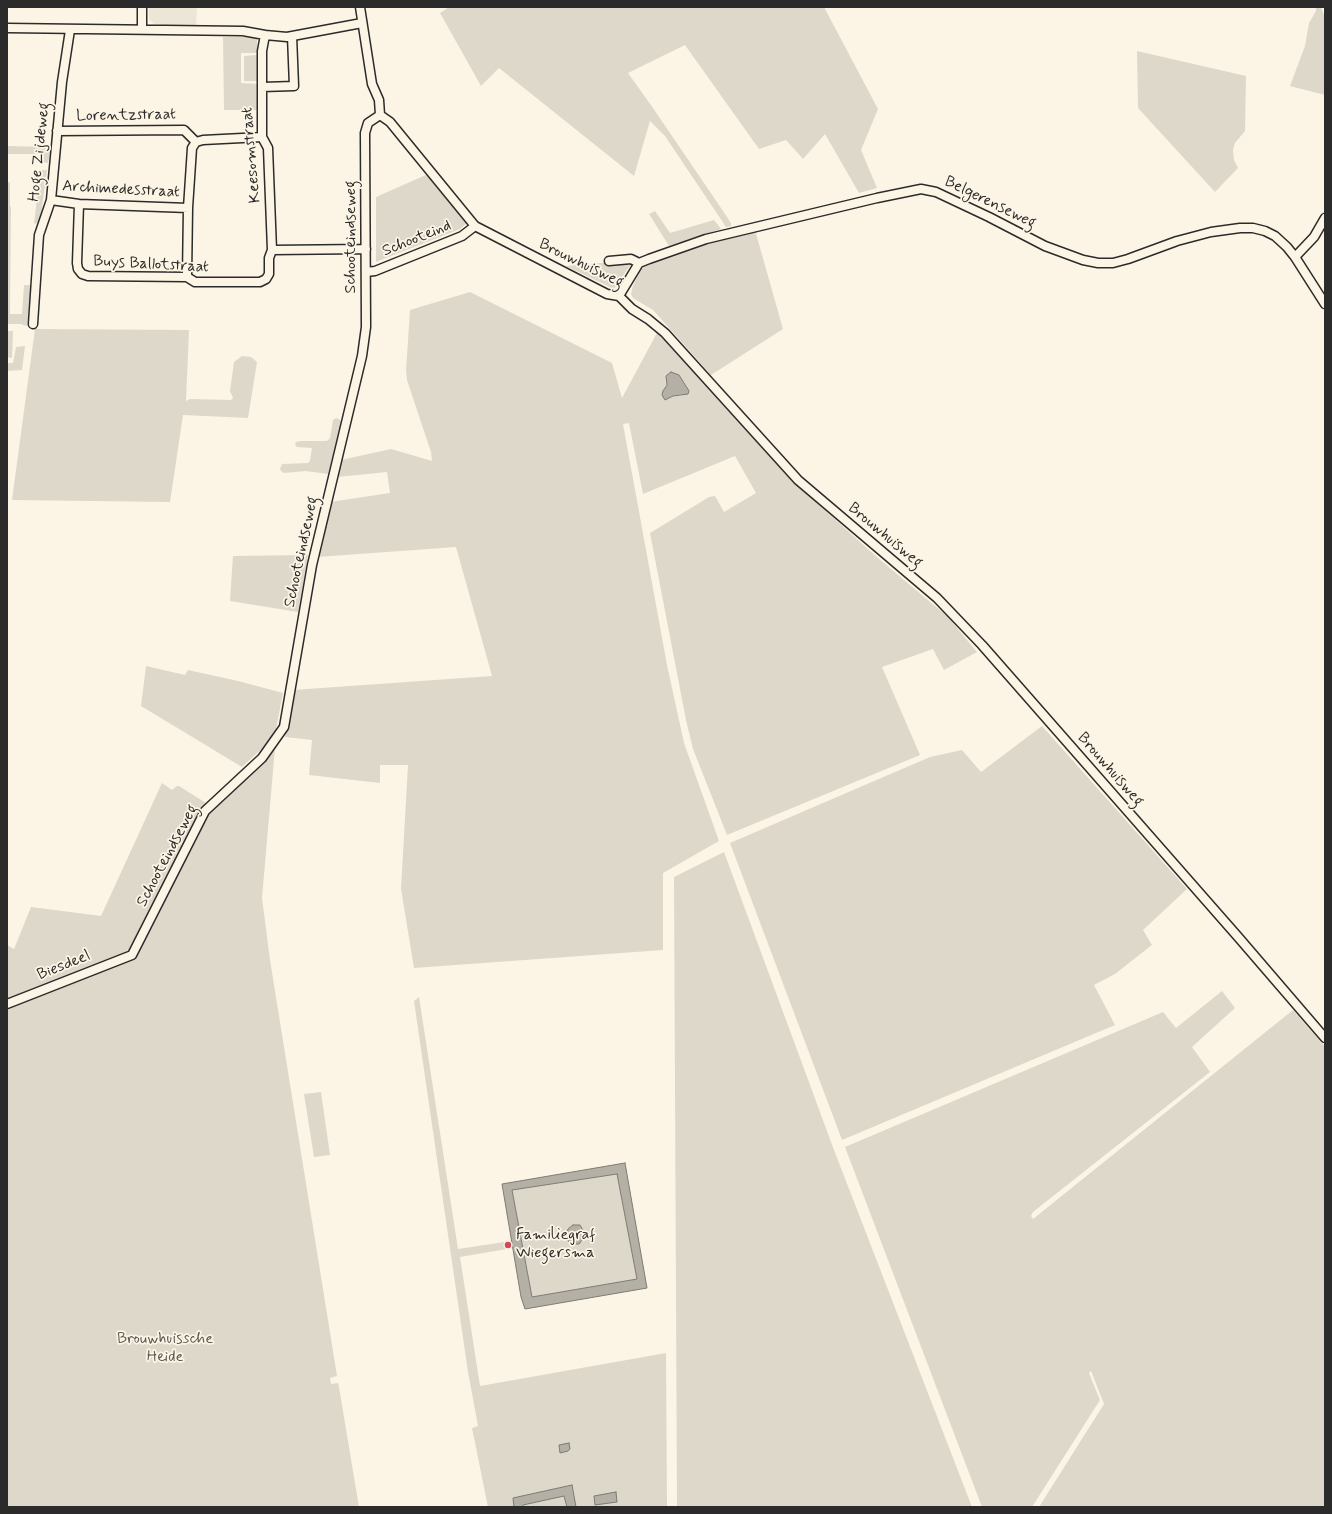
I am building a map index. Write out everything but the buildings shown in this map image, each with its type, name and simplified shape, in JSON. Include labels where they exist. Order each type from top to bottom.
[{"type":"street","points":[[142,7],[142,30]]},
{"type":"street","points":[[360,7],[372,84],[379,100],[380,115]]},
{"type":"street","points":[[7,28],[243,32],[287,37],[362,23]]},
{"type":"street","name":"Hoge Zijdeweg","points":[[33,324],[39,234],[51,200],[62,82],[70,30]]},
{"type":"street","name":"Keesomstraat","points":[[265,35],[262,51],[262,137],[268,148],[272,250],[269,258],[269,274],[266,279]]},
{"type":"street","points":[[262,87],[294,86],[292,36]]},
{"type":"street","name":"Brouwhuisweg","points":[[380,115],[390,122],[475,226],[607,294],[619,296],[632,309],[648,319],[665,333],[798,480],[937,598],[982,645],[1325,1038]]},
{"type":"street","name":"Schooteindseweg","points":[[132,955],[205,811],[262,758],[284,727],[312,565],[362,356],[366,327],[365,133],[368,124],[380,115]]},
{"type":"street","name":"Lorentzstraat","points":[[57,131],[184,130],[196,142]]},
{"type":"street","points":[[187,277],[188,208],[192,148],[196,142],[203,140],[262,137]]},
{"type":"street","name":"Belgerenseweg","points":[[609,261],[631,259],[639,263],[706,239],[921,189],[936,192],[1045,246],[1083,260],[1113,263],[1177,241],[1211,232],[1240,228],[1253,228],[1265,231],[1275,236],[1294,257],[1325,304]]},
{"type":"street","name":"Archimedesstraat","points":[[51,200],[79,204],[188,208]]},
{"type":"street","name":"Buys Ballotstraat","points":[[79,204],[77,263],[78,269],[82,274],[88,276],[187,277],[195,282],[260,282],[266,279]]},
{"type":"street","points":[[1294,257],[1314,237],[1325,218]]},
{"type":"street","name":"Schooteind","points":[[366,272],[375,271],[462,236],[475,226]]},
{"type":"street","points":[[272,250],[366,249]]},
{"type":"street","points":[[619,296],[639,263]]},
{"type":"street","name":"Biesdeel","points":[[11,1002],[132,955]]},
{"type":"street","points":[[7,996],[11,1002]]},
{"type":"shaded area","points":[[149,7],[197,7],[196,26],[154,24],[149,19]]},
{"type":"shaded area","points":[[671,372],[679,375],[689,391],[688,394],[673,396],[665,400],[662,395],[667,385],[666,376]]},
{"type":"shaded area","points":[[625,1163],[647,1288],[525,1309],[521,1297],[502,1184]],"holes":[[[617,1174],[637,1279],[532,1297],[512,1190]]]},
{"type":"shaded area","points":[[573,1225],[580,1225],[584,1232],[583,1239],[579,1244],[572,1244],[568,1241],[566,1234],[568,1229]]},
{"type":"shaded area","points":[[569,1443],[570,1449],[560,1453],[559,1445]]},
{"type":"shaded area","points":[[572,1485],[576,1507],[567,1507],[564,1496],[523,1505],[523,1507],[514,1507],[513,1498]]},
{"type":"shaded area","points":[[616,1492],[617,1502],[595,1505],[594,1496]]},
{"type":"green space","points":[[449,7],[824,7],[878,109],[861,150],[877,188],[859,193],[825,134],[803,159],[786,140],[759,149],[685,45],[628,73],[731,223],[731,226],[726,227],[665,136],[650,121],[634,176],[499,68],[481,86],[440,13]]},
{"type":"green space","points":[[1316,7],[1321,7],[1325,18],[1325,95],[1290,86],[1305,46],[1309,23],[1316,11]]},
{"type":"green space","points":[[223,37],[257,37],[257,53],[241,53],[241,83],[259,84],[259,110],[224,110]]},
{"type":"green space","points":[[1137,51],[1246,76],[1245,131],[1235,143],[1233,150],[1234,160],[1238,168],[1215,192],[1138,108]]},
{"type":"green space","points":[[257,55],[258,81],[244,81],[244,56]]},
{"type":"green space","points":[[7,146],[51,147],[48,163],[43,162],[43,156],[41,154],[7,154]]},
{"type":"green space","points":[[42,170],[47,170],[40,222],[34,224],[40,172]]},
{"type":"green space","points":[[428,174],[467,221],[467,223],[460,229],[376,262],[376,197]]},
{"type":"green space","points":[[10,182],[10,314],[22,314],[24,285],[31,285],[27,326],[22,324],[7,324],[7,183]]},
{"type":"green space","points":[[655,211],[670,233],[714,220],[721,229],[669,246],[649,214]]},
{"type":"green space","points":[[755,230],[783,329],[711,375],[653,310],[633,298],[631,294],[633,286],[639,273],[647,263],[703,243]]},
{"type":"green space","points":[[624,261],[631,264],[614,289],[566,266]]},
{"type":"green space","points":[[470,292],[612,363],[622,398],[658,331],[792,481],[878,558],[948,617],[977,652],[944,670],[933,649],[882,667],[920,755],[727,835],[693,749],[686,720],[650,533],[709,497],[715,496],[724,512],[756,493],[735,456],[643,494],[629,423],[623,424],[667,665],[684,743],[719,841],[663,873],[663,950],[414,968],[401,889],[408,765],[380,765],[380,783],[309,775],[312,740],[285,737],[293,690],[492,676],[456,547],[317,557],[330,502],[390,493],[387,472],[337,477],[341,460],[391,449],[432,461],[431,452],[407,380],[406,371],[410,310]],"holes":[[[665,381],[683,395],[673,396],[665,400],[663,391],[667,385]]]},
{"type":"green space","points":[[35,329],[189,330],[186,401],[190,399],[231,400],[233,398],[230,391],[234,362],[242,356],[251,357],[257,362],[248,418],[183,415],[170,502],[12,500]]},
{"type":"green space","points":[[7,331],[13,331],[12,358],[7,357]]},
{"type":"green space","points":[[25,346],[22,370],[7,371],[7,363],[13,363],[16,347]]},
{"type":"green space","points":[[336,418],[342,422],[328,474],[306,471],[284,473],[281,471],[280,469],[282,464],[308,463],[310,461],[312,448],[297,447],[295,445],[296,442],[327,441],[330,438],[333,420]]},
{"type":"green space","points":[[308,555],[298,612],[230,601],[233,556]]},
{"type":"green space","points":[[146,666],[185,675],[188,670],[283,693],[275,734],[269,742],[242,767],[141,706]]},
{"type":"green space","points":[[1042,726],[1187,889],[1143,930],[1152,945],[1115,974],[1094,985],[1115,1025],[842,1140],[730,843],[930,757],[962,750],[981,772]]},
{"type":"green space","name":"Brouwhuissche Heide","points":[[275,748],[262,898],[270,960],[337,1376],[330,1378],[331,1384],[338,1383],[339,1387],[359,1507],[7,1507],[7,945],[14,949],[31,907],[101,916],[162,783],[172,790],[179,786],[206,803],[200,810],[137,940],[147,937],[211,809]]},
{"type":"green space","points":[[724,852],[834,1150],[972,1507],[677,1507],[674,877]]},
{"type":"green space","points":[[1222,991],[1235,1008],[1192,1047],[1210,1072],[1033,1212],[1031,1216],[1033,1219],[1293,1010],[1325,1047],[1325,1507],[1039,1507],[1104,1404],[1091,1371],[1089,1373],[1100,1400],[1032,1507],[982,1507],[845,1147],[1163,1012],[1176,1028]]},
{"type":"green space","points":[[419,997],[458,1249],[511,1241],[513,1248],[460,1257],[480,1386],[666,1353],[667,1507],[488,1507],[472,1428],[478,1426],[468,1372],[414,1001]]},
{"type":"green space","points":[[321,1092],[330,1155],[314,1157],[304,1094]]},
{"type":"green space","points":[[617,1174],[637,1279],[532,1297],[512,1190]]},
{"type":"place","name":"Familiegraf Wiegersma","points":[[508,1245]]}]
